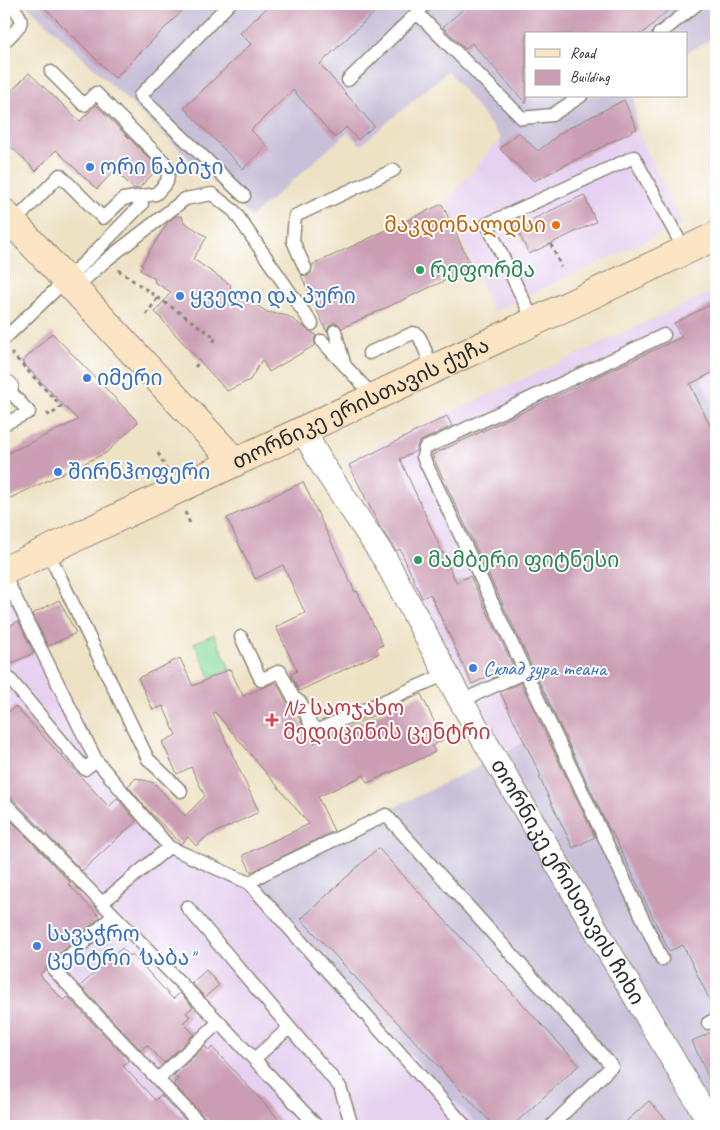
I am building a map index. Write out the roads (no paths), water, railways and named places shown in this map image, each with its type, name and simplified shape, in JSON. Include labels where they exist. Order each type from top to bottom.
[{"type":"main road","points":[[8,218],[235,462]]},
{"type":"main road","name":"თორნიკე ერისთავის ქუჩა","points":[[4,570],[716,236]]},
{"type":"street","name":"თორნიკე ერისთავის ჩიხი","points":[[303,430],[323,466],[385,559],[460,701],[712,1126]]},
{"type":"lane","points":[[4,42],[21,25],[22,20],[10,4]]},
{"type":"lane","points":[[230,4],[140,96],[244,196]]},
{"type":"lane","points":[[348,80],[426,4]]},
{"type":"lane","points":[[662,32],[697,4]]},
{"type":"lane","points":[[417,13],[522,118],[552,116],[578,98]]},
{"type":"lane","points":[[8,218],[60,176],[103,218],[123,199],[156,194],[167,182],[169,167],[96,93],[84,105],[52,72]]},
{"type":"lane","points":[[534,322],[488,224],[634,156],[685,251]]},
{"type":"lane","points":[[305,268],[293,241],[295,216],[394,170]]},
{"type":"lane","points":[[4,339],[70,285],[105,261],[186,199],[212,194],[234,211],[312,324]]},
{"type":"lane","points":[[70,285],[142,204]]},
{"type":"lane","points":[[334,331],[345,367]]},
{"type":"lane","points":[[369,353],[413,333],[418,336],[433,369]]},
{"type":"lane","points":[[662,959],[423,457],[425,448],[664,335]]},
{"type":"lane","points":[[322,342],[374,397]]},
{"type":"lane","points":[[4,387],[29,412],[4,424]]},
{"type":"lane","points":[[47,550],[148,759],[181,791]]},
{"type":"lane","points":[[4,575],[96,760],[169,847],[250,883],[465,1126]]},
{"type":"lane","points":[[241,637],[261,680],[280,671],[292,698],[301,703],[311,725],[318,730],[446,674]]},
{"type":"lane","points":[[460,701],[525,672]]},
{"type":"lane","points":[[9,678],[85,769],[96,760]]},
{"type":"lane","points":[[4,802],[219,1022],[317,1126]]},
{"type":"lane","points":[[250,883],[265,873],[386,815],[612,1066],[551,1126]]},
{"type":"lane","points":[[102,903],[169,847]]},
{"type":"lane","points":[[187,907],[340,1088],[352,1126]]},
{"type":"lane","points":[[114,915],[54,970],[202,1126]]},
{"type":"lane","points":[[158,1079],[219,1022]]},
{"type":"lane","points":[[254,1059],[289,1028]]},
{"type":"place","name":"ორი ნაბიჯი","points":[[90,167]]},
{"type":"place","name":"მაკდონალდსი","points":[[556,225]]},
{"type":"place","name":"რეფორმა","points":[[420,270]]},
{"type":"place","name":"ყველი და პური","points":[[180,296]]},
{"type":"place","name":"იმერი","points":[[87,378]]},
{"type":"place","name":"შირნჰოფერი","points":[[58,472]]},
{"type":"place","name":"მამბერი ფიტნესი","points":[[418,560]]},
{"type":"place","name":"Склад зура теана","points":[[473,668]]},
{"type":"place","name":"N2 საოჯახო მედიცინის ცენტრი","points":[[272,720]]},
{"type":"place","name":"სავაჭრო ცენტრი \"საბა\"","points":[[37,946]]}]
